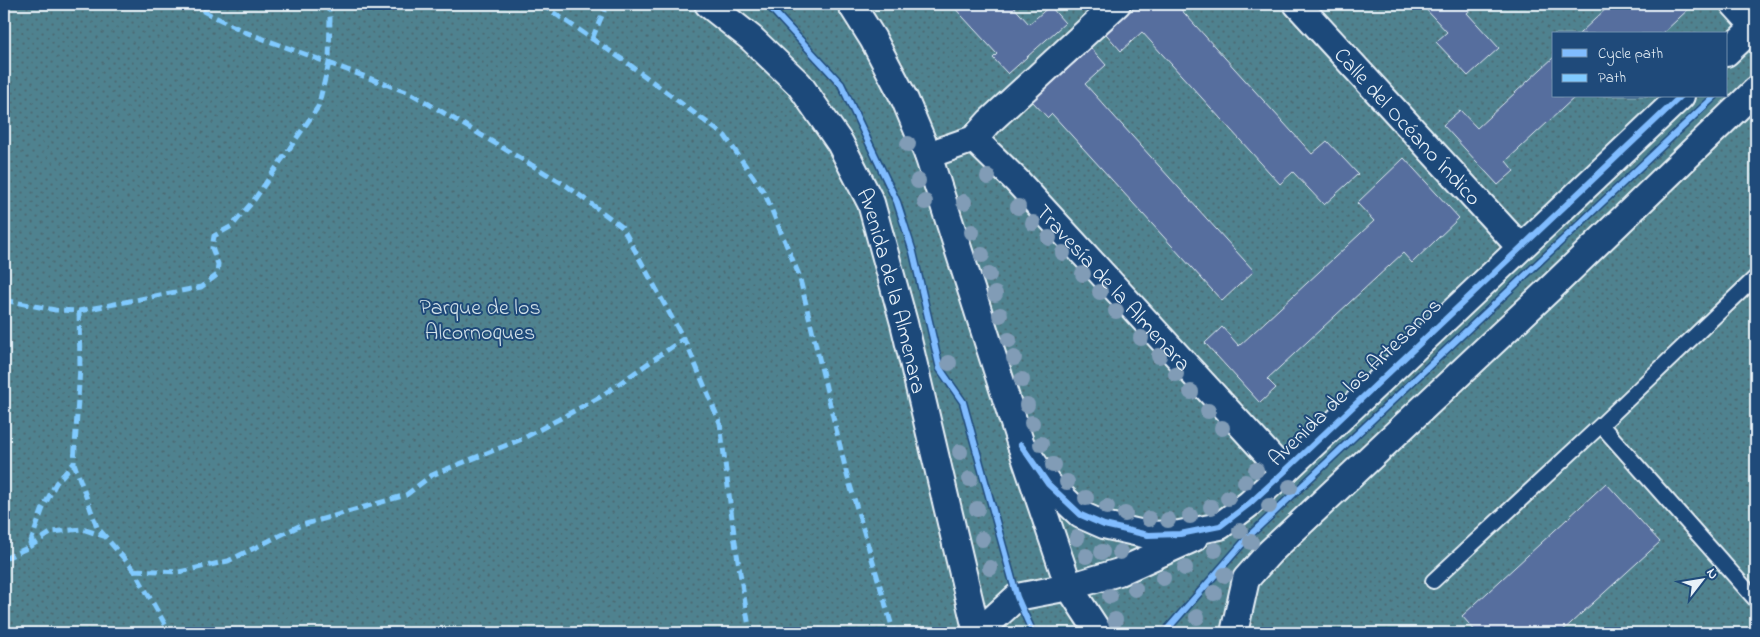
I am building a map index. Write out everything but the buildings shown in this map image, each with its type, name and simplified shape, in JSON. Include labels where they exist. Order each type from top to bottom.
[{"type":"street","name":"Avenida de la Almenara","points":[[708,4],[751,38],[799,84],[840,143],[871,203],[904,323],[977,633]]},
{"type":"street","points":[[851,4],[873,39],[905,100],[928,155],[1021,445],[1069,587],[1099,633]]},
{"type":"street","points":[[928,155],[974,139],[990,121],[1118,4]]},
{"type":"street","name":"Calle del Océano Índico","points":[[1297,4],[1520,247]]},
{"type":"street","points":[[1728,52],[1756,26],[1734,4]]},
{"type":"street","points":[[1221,633],[1246,579],[1270,552],[1562,277],[1756,90]]},
{"type":"street","name":"Avenida de los Artesanos","points":[[983,633],[993,619],[1017,597],[1069,587],[1119,572],[1220,526],[1249,504],[1679,98]]},
{"type":"street","name":"Travesía de la Almenara","points":[[974,139],[1017,180],[1284,472]]},
{"type":"street","name":"Avenida de los Artesanos","points":[[1021,445],[1048,484],[1064,500],[1081,515],[1104,525],[1148,536],[1180,534],[1220,526]]},
{"type":"street","points":[[1234,633],[1246,579]]},
{"type":"lane","points":[[1433,581],[1756,278]]},
{"type":"lane","points":[[1601,424],[1756,600]]},
{"type":"green space","name":"Parque de los Alcornoques","points":[[4,4],[1756,4],[1756,633],[4,633]]},
{"type":"marked path","points":[[189,4],[245,32],[412,94],[567,186],[622,227],[688,347],[720,423],[735,542],[750,633]]},
{"type":"marked path","points":[[4,300],[55,310],[79,311],[201,287],[217,275],[218,264],[212,248],[214,236],[232,226],[254,200],[318,107],[329,63],[330,18],[328,4]]},
{"type":"marked path","points":[[541,4],[626,62],[725,136],[765,194],[799,275],[847,475],[894,633]]},
{"type":"marked path","points":[[592,39],[607,4]]},
{"type":"marked path","points":[[79,311],[80,367],[74,463],[97,527],[134,570],[170,633]]},
{"type":"marked path","points":[[134,570],[179,572],[228,561],[299,526],[406,495],[432,475],[522,439],[600,397],[683,339]]},
{"type":"marked path","points":[[4,559],[29,547],[43,508],[56,483],[74,463]]},
{"type":"marked path","points":[[29,547],[52,532],[82,529],[104,536]]},
{"type":"cycle path","points":[[767,4],[841,84],[897,202],[913,252],[940,369],[963,402],[1017,597],[1033,633]]},
{"type":"cycle path","points":[[1021,445],[1048,484],[1081,515],[1104,525],[1148,535],[1180,534],[1220,526],[1249,504],[1284,472],[1679,98]]},
{"type":"cycle path","points":[[1164,633],[1250,535],[1713,98]]}]
